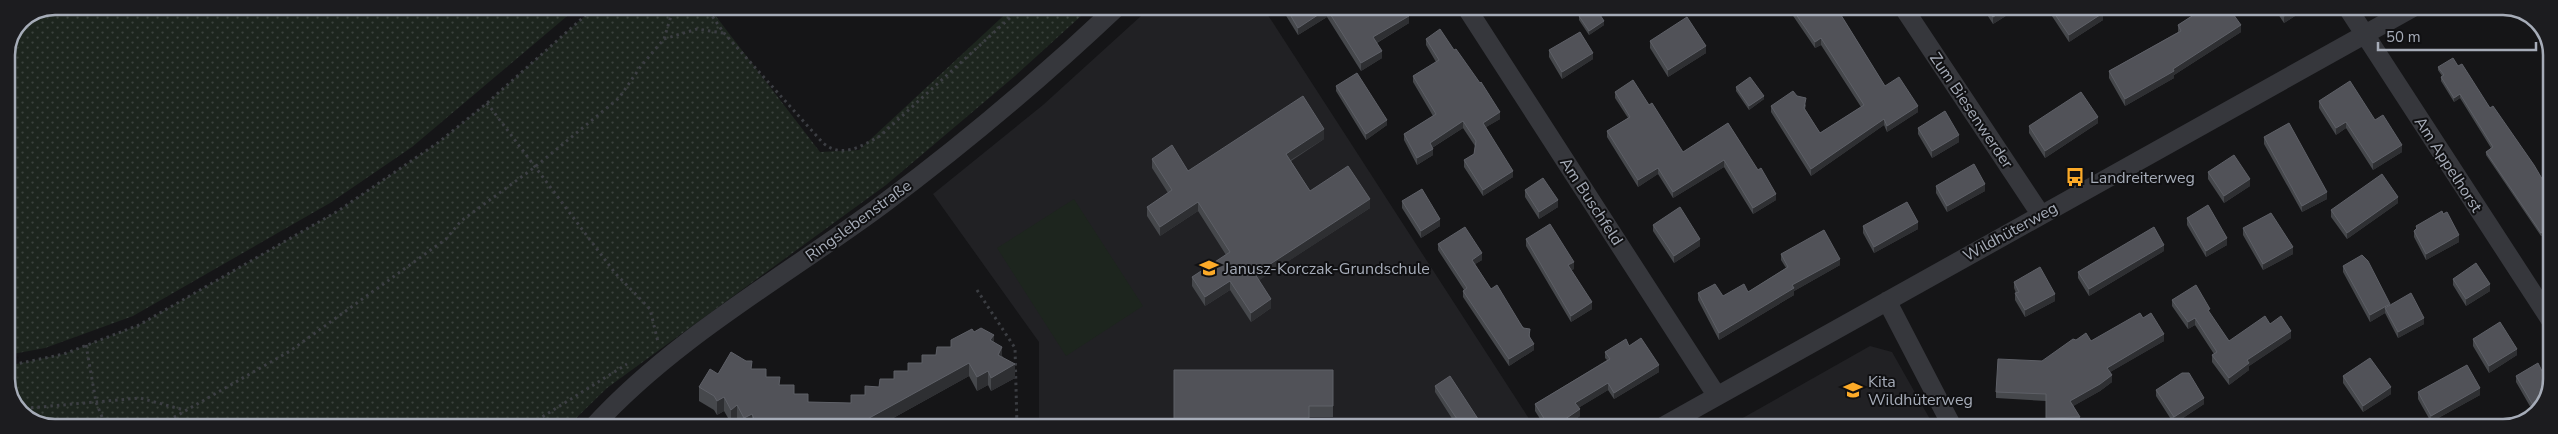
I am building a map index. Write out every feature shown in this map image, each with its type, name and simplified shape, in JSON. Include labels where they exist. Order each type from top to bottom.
[{"type":"street","name":"Ringslebenstraße","points":[[600,419],[623,394],[663,361],[884,204],[975,133],[1108,15]]},
{"type":"street","name":"Am Buschfeld","points":[[1472,15],[1717,396]]},
{"type":"street","name":"Zum Biesenwerder","points":[[1908,15],[2041,215]]},
{"type":"street","name":"Am Appelhorst","points":[[2353,15],[2543,309]]},
{"type":"street","name":"Wildhüterweg","points":[[1676,419],[2399,15]]},
{"type":"street","points":[[1887,301],[1948,419]]},
{"type":"path","points":[[15,364],[64,354],[139,325],[338,210],[439,142],[487,103],[586,15]]},
{"type":"path","points":[[171,419],[290,351],[446,239],[461,221],[535,167],[619,98],[641,66],[664,39],[671,15]]},
{"type":"path","points":[[711,15],[724,33],[823,143],[829,148],[843,152],[858,148],[880,136],[1013,15]]},
{"type":"path","points":[[664,39],[697,29],[724,33]]},
{"type":"path","points":[[487,103],[615,273],[650,309],[663,361]]},
{"type":"path","points":[[977,290],[1015,348],[1017,419]]},
{"type":"path","points":[[86,345],[96,402],[103,419]]},
{"type":"path","points":[[539,419],[629,363]]},
{"type":"path","points":[[28,408],[140,398],[185,411]]},
{"type":"shaded area","points":[[55,15],[568,15],[412,147],[330,203],[133,316],[45,348],[15,354],[15,55],[18,40],[33,22],[40,18]]},
{"type":"shaded area","points":[[586,15],[715,15],[820,152],[859,150],[1004,15],[1082,15],[1015,76],[886,185],[607,388],[575,419],[50,419],[35,414],[22,401],[15,381],[15,364],[64,354],[139,325],[338,211],[439,142],[487,103]]},
{"type":"shaded area","name":"Janusz-Korczak-Grundschule","points":[[1142,15],[1268,15],[1529,419],[1039,419],[1039,342],[933,194],[1043,105]]},
{"type":"shaded area","points":[[1074,199],[1143,306],[1066,356],[997,248]]},
{"type":"shaded area","name":"Kita Wildhüterweg","points":[[1870,346],[1892,352],[1930,419],[1741,419]]},
{"type":"building","points":[[1290,15],[1318,15],[1298,28]]},
{"type":"building","points":[[1331,15],[1408,15],[1373,37],[1382,51],[1361,63]]},
{"type":"building","points":[[1600,15],[1604,21],[1589,31],[1579,16]]},
{"type":"building","points":[[1796,15],[1841,15],[1885,86],[1899,77],[1918,106],[1887,126],[1884,119],[1811,169],[1771,106],[1793,91],[1797,96],[1806,98],[1804,108],[1820,133],[1864,105],[1821,38],[1815,42]]},
{"type":"building","points":[[2055,15],[2100,15],[2069,35]]},
{"type":"building","points":[[2234,15],[2241,25],[2173,69],[2174,71],[2125,99],[2109,71],[2181,31],[2178,25],[2192,16]]},
{"type":"building","points":[[1687,17],[1706,46],[1668,70],[1650,41]]},
{"type":"building","points":[[1440,29],[1454,50],[1456,49],[1481,82],[1500,112],[1483,123],[1513,171],[1483,190],[1464,160],[1474,154],[1476,141],[1463,121],[1430,143],[1433,149],[1417,158],[1404,134],[1436,114],[1413,76],[1439,60],[1426,39]]},
{"type":"building","points":[[1580,32],[1593,53],[1562,72],[1549,50]]},
{"type":"building","points":[[2453,58],[2458,66],[2462,64],[2490,108],[2493,106],[2534,165],[2543,180],[2543,232],[2541,233],[2486,152],[2493,147],[2460,94],[2454,98],[2441,77],[2444,75],[2438,67]]},
{"type":"building","points":[[1357,73],[1387,120],[1366,134],[1336,86]]},
{"type":"building","points":[[1750,77],[1764,96],[1749,106],[1736,87]]},
{"type":"building","points":[[1633,80],[1649,105],[1652,103],[1683,152],[1728,123],[1758,170],[1761,168],[1776,194],[1753,208],[1724,160],[1673,192],[1658,168],[1638,180],[1607,131],[1630,117],[1615,92]]},
{"type":"building","points":[[2350,81],[2375,120],[2383,115],[2402,145],[2373,163],[2346,122],[2336,128],[2319,101]]},
{"type":"building","points":[[2081,92],[2098,117],[2045,151],[2029,126]]},
{"type":"building","points":[[1303,96],[1324,129],[1286,154],[1310,191],[1348,166],[1370,199],[1255,274],[1271,299],[1251,313],[1230,281],[1205,297],[1192,277],[1230,252],[1198,202],[1160,227],[1147,207],[1172,190],[1152,159],[1172,145],[1188,171]]},
{"type":"building","points":[[1945,111],[1959,135],[1932,151],[1918,128]]},
{"type":"building","points":[[2289,123],[2327,192],[2302,206],[2264,137]]},
{"type":"building","points":[[2234,155],[2250,179],[2224,196],[2208,172]]},
{"type":"building","points":[[1974,164],[1985,184],[1947,206],[1936,186]]},
{"type":"building","points":[[2382,174],[2398,197],[2347,233],[2331,210]]},
{"type":"building","points":[[1543,178],[1558,200],[1539,212],[1525,190]]},
{"type":"building","points":[[1422,189],[1440,219],[1421,231],[1402,201]]},
{"type":"building","points":[[1907,202],[1918,222],[1874,247],[1863,226]]},
{"type":"building","points":[[2208,205],[2227,238],[2206,251],[2187,218]]},
{"type":"building","points":[[1680,207],[1700,239],[1674,256],[1653,225]]},
{"type":"building","points":[[2442,211],[2443,214],[2447,212],[2459,235],[2426,254],[2414,231],[2417,228],[2416,226]]},
{"type":"building","points":[[2271,213],[2293,247],[2263,264],[2243,228]]},
{"type":"building","points":[[1550,224],[1574,262],[1568,265],[1592,302],[1571,316],[1526,239]]},
{"type":"building","points":[[1465,227],[1482,253],[1472,260],[1491,289],[1497,285],[1523,328],[1530,329],[1529,336],[1534,344],[1509,359],[1463,291],[1467,288],[1438,244]]},
{"type":"building","points":[[2154,227],[2164,245],[2089,289],[2078,272]]},
{"type":"building","points":[[1824,230],[1840,259],[1792,285],[1794,288],[1719,333],[1698,293],[1715,284],[1723,296],[1744,284],[1748,292],[1788,267],[1781,254]]},
{"type":"building","points":[[2362,255],[2368,261],[2390,304],[2370,315],[2343,266]]},
{"type":"building","points":[[2476,263],[2490,284],[2466,299],[2453,279]]},
{"type":"building","points":[[2040,267],[2055,294],[2025,310],[2015,293],[2019,292],[2014,282]]},
{"type":"building","points":[[2196,285],[2210,309],[2208,310],[2229,341],[2265,316],[2270,324],[2281,316],[2291,331],[2247,360],[2249,363],[2229,378],[2212,355],[2217,352],[2195,318],[2188,322],[2172,300]]},
{"type":"building","points":[[2411,293],[2424,318],[2398,332],[2385,308]]},
{"type":"building","points":[[2140,313],[2143,318],[2151,313],[2164,334],[2107,368],[2112,375],[2070,401],[2080,417],[2046,418],[2046,394],[1996,392],[1998,359],[2042,361],[2073,339],[2076,340],[2086,333],[2091,341]]},
{"type":"building","points":[[2500,322],[2517,349],[2489,366],[2473,339]]},
{"type":"building","points":[[981,328],[994,335],[990,340],[1002,347],[998,355],[1015,364],[991,378],[988,371],[977,377],[969,363],[867,419],[754,419],[752,414],[744,418],[737,405],[731,410],[724,397],[717,401],[714,396],[699,387],[710,369],[718,374],[731,352],[746,361],[752,361],[751,369],[766,369],[766,377],[780,377],[779,385],[794,385],[794,394],[808,394],[808,402],[851,403],[851,395],[865,395],[865,386],[879,387],[880,379],[894,379],[894,371],[908,371],[908,363],[922,363],[922,355],[936,355],[937,347],[951,347],[951,340],[972,329],[974,332]]},
{"type":"building","points":[[1641,338],[1659,365],[1614,393],[1608,383],[1575,403],[1580,409],[1565,419],[1544,419],[1535,404],[1610,359],[1605,352],[1626,339],[1629,346]]},
{"type":"building","points":[[2370,358],[2391,387],[2363,406],[2343,376]]},
{"type":"building","points":[[2538,363],[2543,370],[2541,392],[2533,405],[2516,376]]},
{"type":"building","points":[[2467,365],[2480,388],[2431,416],[2418,392]]},
{"type":"building","points":[[1174,370],[1333,370],[1333,406],[1309,406],[1309,419],[1174,419]]},
{"type":"building","points":[[2182,373],[2189,373],[2204,398],[2174,417],[2156,390]]},
{"type":"building","points":[[1450,376],[1478,419],[1457,419],[1435,386]]},
{"type":"place","name":"Landreiterweg","points":[[2075,177]]},
{"type":"place","name":"Janusz-Korczak-Grundschule","points":[[1209,268]]},
{"type":"place","name":"Kita Wildhüterweg","points":[[1853,390]]}]
